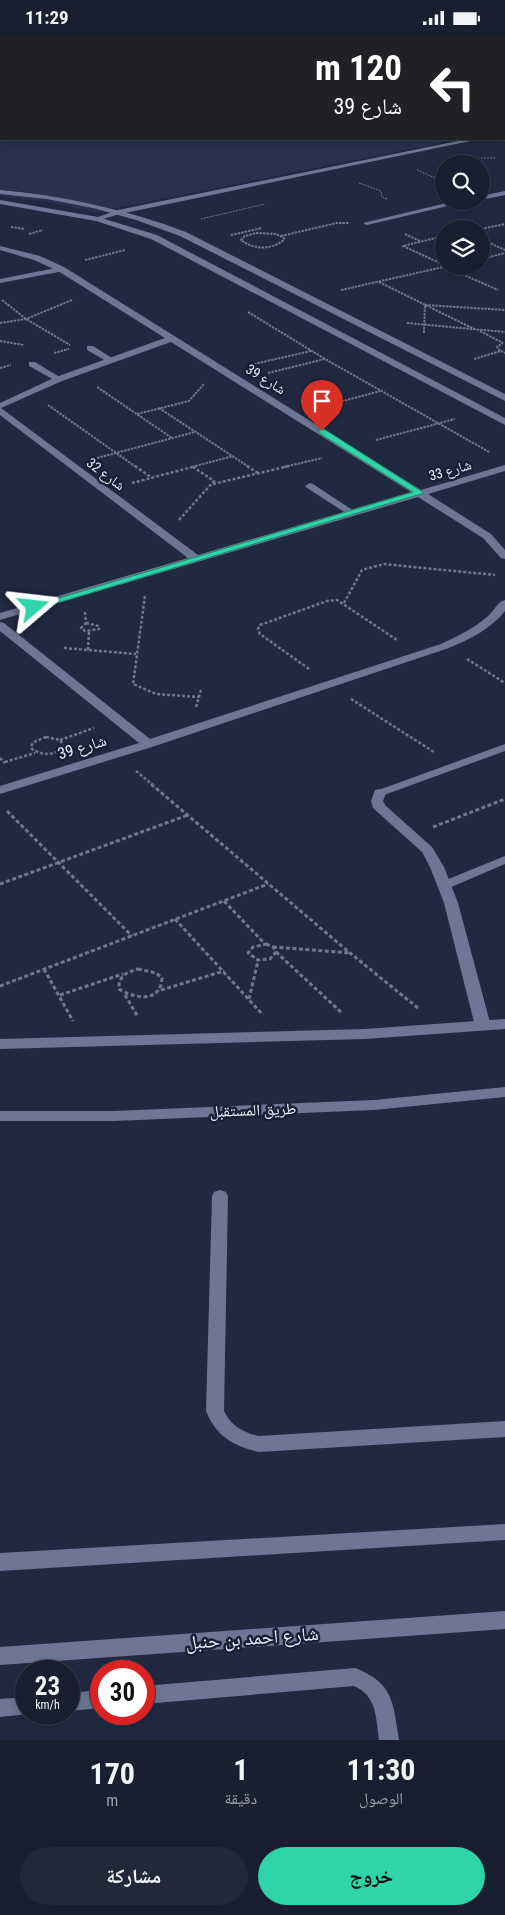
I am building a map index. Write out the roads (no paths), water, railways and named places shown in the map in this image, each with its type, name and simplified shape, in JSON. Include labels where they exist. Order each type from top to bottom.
[{"type":"street","points":[[96,219],[118,212],[472,140]]},
{"type":"street","points":[[0,192],[47,197],[118,212],[150,221],[191,238],[505,398]]},
{"type":"street","points":[[490,196],[505,193]]},
{"type":"street","points":[[0,202],[49,209],[96,219],[131,228],[154,237],[505,422]]},
{"type":"street","points":[[367,223],[435,208]]},
{"type":"street","name":"شارع 39","points":[[0,248],[37,258],[61,269],[487,536],[505,556]]},
{"type":"street","points":[[0,406],[59,379],[173,338]]},
{"type":"street","name":"شارع 32","points":[[2,415],[196,559]]},
{"type":"street","name":"شارع 33","points":[[0,617],[505,468]]},
{"type":"street","name":"شارع 39","points":[[0,790],[148,744],[445,645],[479,629],[492,619],[505,603]]},
{"type":"street","points":[[0,625],[148,744]]},
{"type":"street","points":[[380,793],[377,801],[380,808],[427,850],[445,885],[483,1027]]},
{"type":"street","points":[[0,1044],[365,1034],[505,1024]]},
{"type":"street","name":"طريق المستقبل","points":[[0,1116],[114,1116],[374,1105],[505,1092]]},
{"type":"street","points":[[220,1196],[215,1411],[224,1428],[245,1441],[259,1444],[505,1429]]},
{"type":"street","points":[[0,1562],[505,1532]]},
{"type":"street","name":"شارع احمد بن حنبل","points":[[0,1655],[505,1620]]},
{"type":"lane","points":[[0,281],[61,269]]},
{"type":"lane","points":[[90,348],[111,360]]},
{"type":"lane","points":[[32,364],[59,379]]},
{"type":"lane","points":[[310,487],[352,513]]},
{"type":"lane","points":[[380,793],[505,747]]},
{"type":"lane","points":[[445,885],[505,859]]},
{"type":"lane","points":[[155,1694],[355,1677],[368,1681],[378,1690],[383,1702],[389,1740]]},
{"type":"lane","points":[[0,1709],[15,1707]]}]
